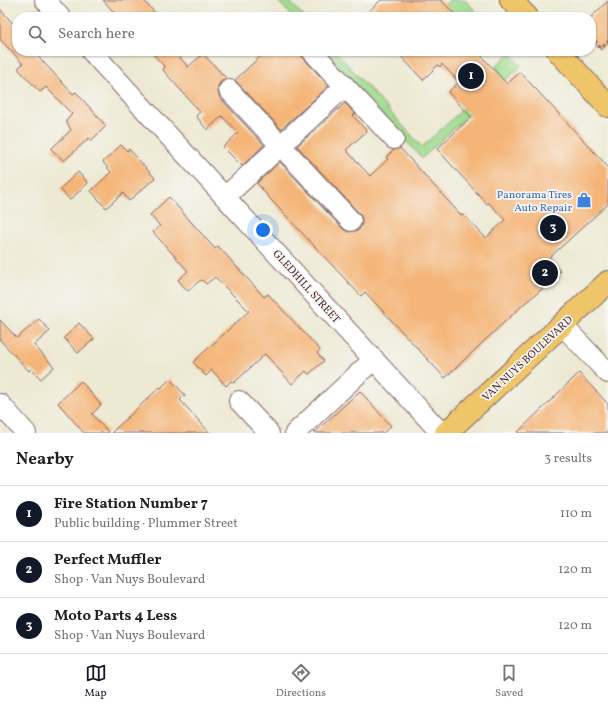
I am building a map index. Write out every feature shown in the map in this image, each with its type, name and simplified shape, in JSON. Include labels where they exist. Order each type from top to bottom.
[{"type":"main road","points":[[511,0],[522,12]]},
{"type":"main road","points":[[563,56],[608,106]]},
{"type":"main road","name":"VAN NUYS BOULEVARD","points":[[446,433],[608,282]]},
{"type":"street","points":[[45,0],[56,12]]},
{"type":"street","name":"GLEDHILL STREET","points":[[96,56],[441,433]]},
{"type":"street","points":[[317,56],[394,139]]},
{"type":"street","points":[[225,197],[344,86]]},
{"type":"street","points":[[229,90],[351,221]]},
{"type":"street","points":[[562,325],[608,373]]},
{"type":"street","points":[[295,433],[374,359]]},
{"type":"street","points":[[239,400],[269,433]]},
{"type":"street","points":[[0,404],[26,433]]},
{"type":"path","points":[[596,42],[601,48],[608,41]]},
{"type":"green space","points":[[277,0],[288,0],[299,12],[288,12]]},
{"type":"green space","points":[[450,0],[465,0],[476,12],[452,12],[445,4]]},
{"type":"green space","points":[[329,56],[340,56],[422,147],[501,74],[495,67],[507,56],[513,56],[521,66],[422,158]]},
{"type":"building","points":[[103,0],[143,0],[154,12],[114,12]]},
{"type":"building","points":[[381,0],[441,0],[452,12],[368,12]]},
{"type":"building","points":[[608,1],[608,43],[601,50],[596,44],[596,12]]},
{"type":"building","points":[[0,9],[12,22],[12,52],[0,39]]},
{"type":"building","points":[[16,56],[38,56],[73,94],[76,92],[106,126],[91,141],[89,138],[64,161],[51,149],[71,130],[66,121],[72,114],[46,87],[40,92],[19,70],[19,67],[23,64]]},
{"type":"building","points":[[155,56],[178,56],[188,67],[201,56],[205,56],[227,79],[221,81],[218,86],[220,98],[264,145],[242,166],[223,147],[238,133],[222,116],[207,130],[196,116],[200,112],[163,70],[165,67]]},
{"type":"building","points":[[261,56],[302,56],[329,86],[281,129],[235,80]]},
{"type":"building","points":[[401,56],[482,56],[507,84],[520,72],[608,167],[608,204],[549,258],[560,271],[557,274],[559,276],[526,302],[445,378],[365,292],[361,296],[271,200],[257,183],[280,162],[343,229],[348,232],[359,230],[362,224],[362,218],[359,213],[297,146],[345,103],[355,114],[353,116],[367,131],[346,150],[370,176],[388,159],[386,157],[394,150],[400,148],[459,213],[463,216],[464,215],[486,238],[505,220],[489,203],[487,204],[437,149],[471,117],[448,92],[459,82],[442,64],[440,67],[438,65],[423,80]]},
{"type":"building","points":[[121,145],[127,151],[129,149],[155,178],[129,201],[123,193],[106,208],[91,191],[111,172],[103,162]]},
{"type":"building","points":[[78,172],[88,183],[70,200],[60,189]]},
{"type":"building","points":[[169,197],[215,249],[218,246],[264,297],[268,294],[320,350],[317,353],[324,361],[309,374],[306,371],[292,384],[265,354],[234,383],[231,381],[226,386],[212,370],[206,376],[193,362],[249,311],[215,277],[206,284],[202,280],[198,282],[188,291],[178,280],[188,271],[153,232],[160,226],[150,215]]},
{"type":"building","points":[[39,319],[50,331],[34,345],[54,367],[41,379],[31,369],[29,371],[0,340],[0,320],[17,338]]},
{"type":"building","points":[[79,323],[94,339],[78,353],[64,338]]},
{"type":"building","points":[[579,373],[608,404],[608,433],[517,433]]},
{"type":"building","points":[[170,379],[185,395],[180,400],[210,433],[111,433],[160,387],[161,388]]},
{"type":"building","points":[[81,381],[101,405],[92,414],[109,433],[84,433],[58,403]]},
{"type":"building","points":[[360,391],[391,426],[383,433],[314,433]]},
{"type":"place","name":"Fire Station Number 7","points":[[471,76]]},
{"type":"place","name":"Panorama Tires Auto Repair","points":[[584,200]]},
{"type":"place","name":"Moto Parts 4 Less","points":[[553,228]]},
{"type":"place","name":"Perfect Muffler","points":[[545,273]]}]
